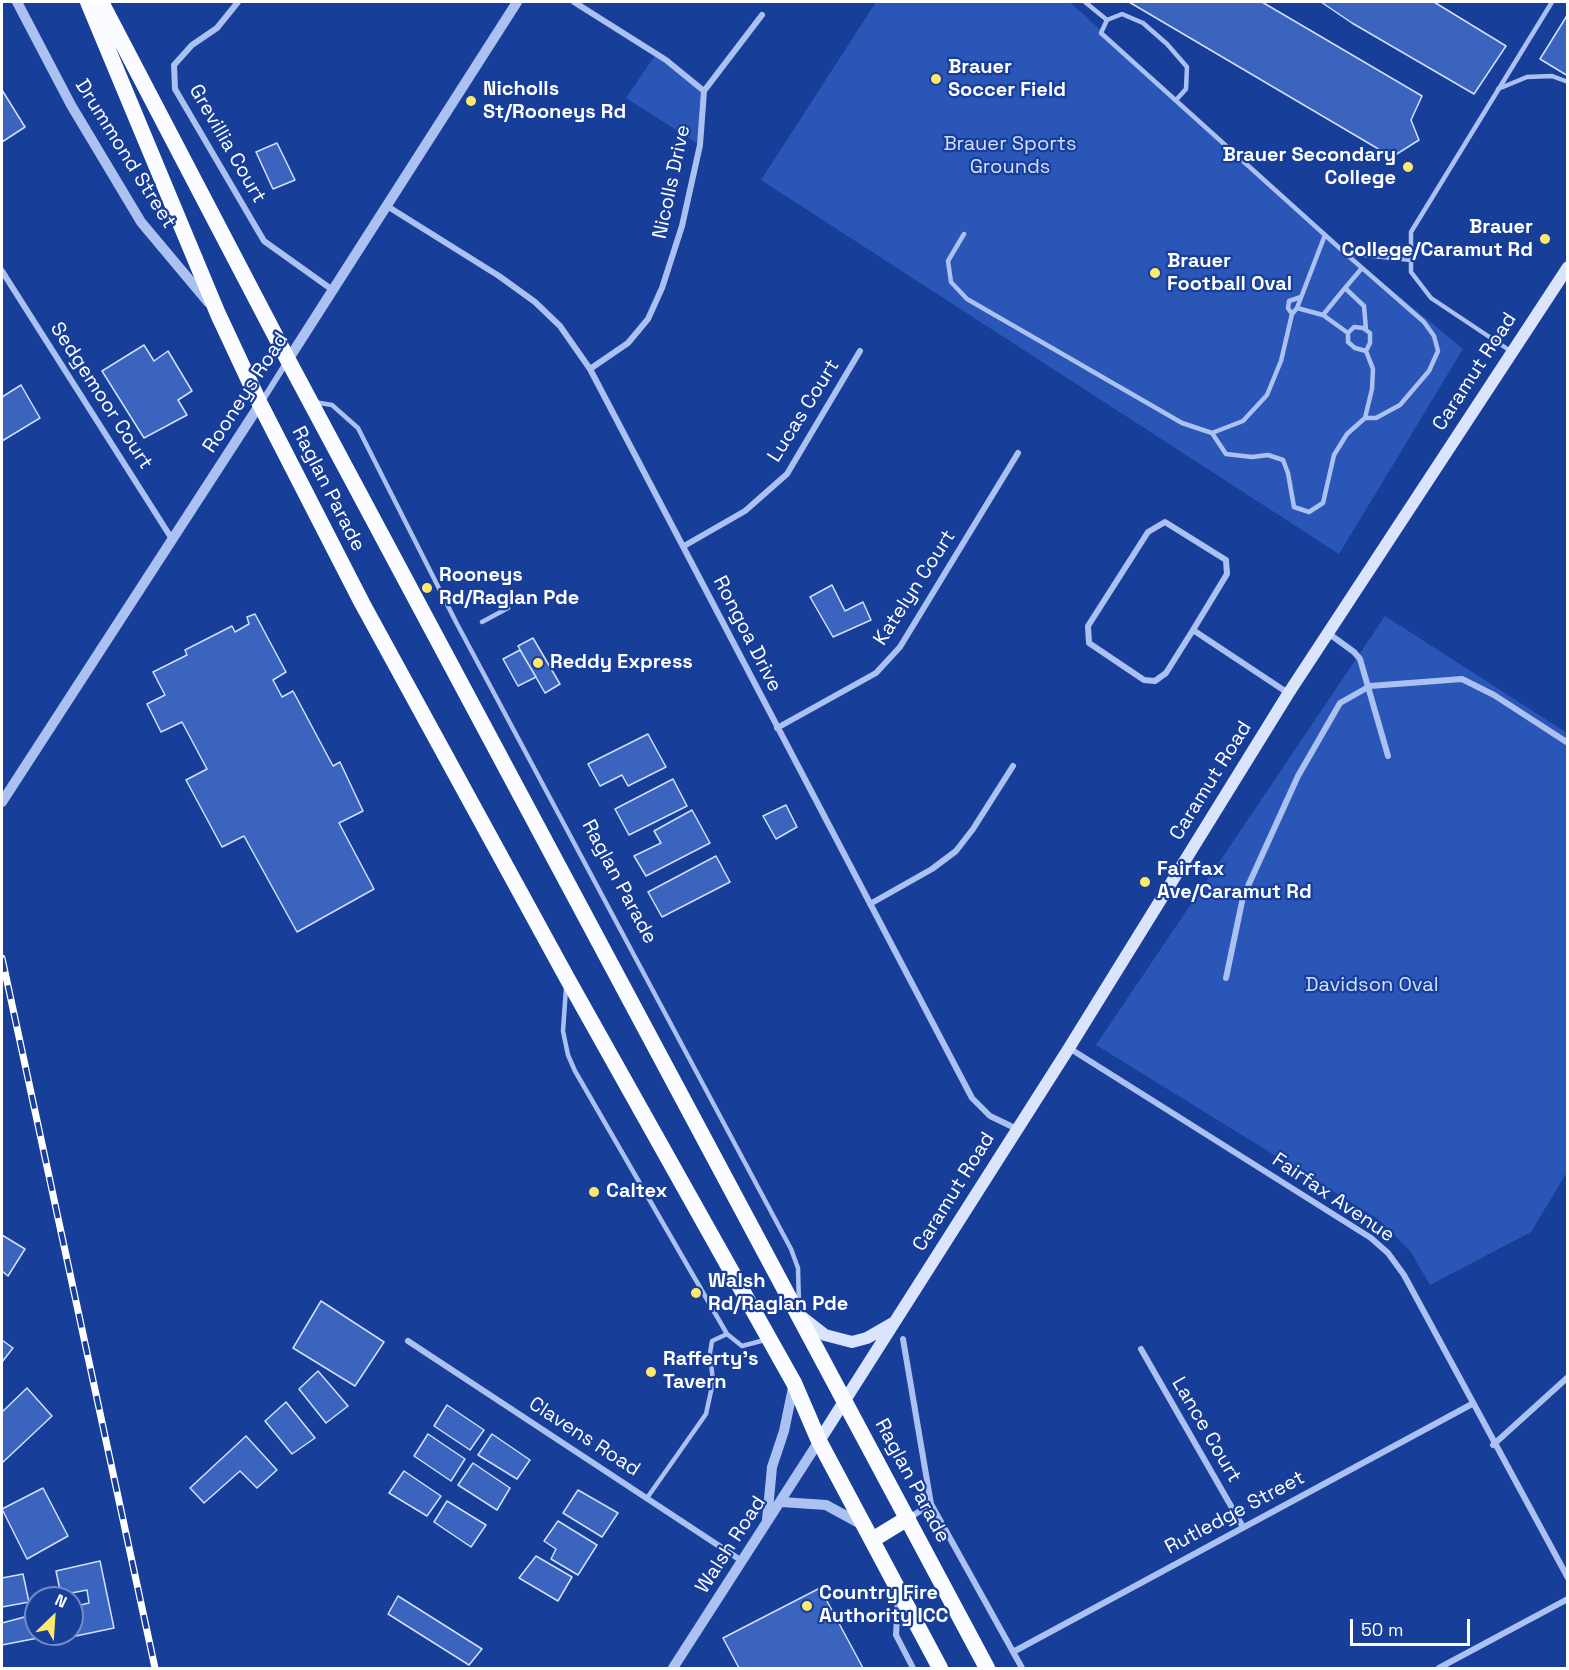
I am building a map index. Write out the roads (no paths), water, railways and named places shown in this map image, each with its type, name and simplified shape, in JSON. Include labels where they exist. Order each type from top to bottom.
[{"type":"highway","name":"Raglan Parade","points":[[88,2],[218,314],[260,404],[362,603],[567,978],[794,1383],[819,1441],[940,1668]]},
{"type":"highway","name":"Raglan Parade","points":[[101,2],[288,360],[987,1668]]},
{"type":"highway","points":[[868,1533],[908,1518]]},
{"type":"main road","name":"Caramut Road","points":[[819,1441],[846,1402],[1069,1048],[1288,694],[1568,267]]},
{"type":"main road","points":[[799,1314],[825,1335],[852,1342],[867,1338],[897,1320]]},
{"type":"street","name":"Drummond Street","points":[[18,2],[71,105],[141,222],[218,314]]},
{"type":"street","name":"Grevillia Court","points":[[238,2],[217,28],[192,45],[174,64],[175,89],[264,241],[334,291]]},
{"type":"street","name":"Rooneys Road","points":[[2,801],[334,291],[518,2]]},
{"type":"street","points":[[574,2],[666,60],[704,91],[762,15]]},
{"type":"street","name":"Nicolls Drive","points":[[590,369],[628,343],[648,319],[662,288],[682,226],[700,145],[704,91]]},
{"type":"street","name":"Rongoa Drive","points":[[387,206],[499,276],[536,302],[560,326],[590,369],[972,1098],[990,1116],[1017,1129]]},
{"type":"street","name":"Sedgemoor Court","points":[[2,271],[172,539]]},
{"type":"street","name":"Lucas Court","points":[[684,546],[745,511],[788,474],[860,351]]},
{"type":"street","name":"Katelyn Court","points":[[777,728],[876,673],[900,647],[1018,453]]},
{"type":"street","points":[[1165,522],[1226,560],[1227,574],[1193,630],[1166,673],[1155,681],[1144,680],[1089,643],[1088,626],[1148,532],[1165,522]]},
{"type":"street","points":[[1193,630],[1288,694]]},
{"type":"street","points":[[1328,633],[1360,659],[1370,686],[1388,756]]},
{"type":"street","points":[[1226,978],[1243,897],[1298,776],[1340,703],[1370,686],[1462,679],[1494,694],[1568,743]]},
{"type":"street","points":[[870,904],[932,869],[956,851],[973,829],[1013,766]]},
{"type":"street","name":"Fairfax Avenue","points":[[1069,1048],[1371,1238],[1388,1253],[1404,1275],[1493,1445],[1568,1578]]},
{"type":"street","name":"Raglan Parade","points":[[903,1339],[931,1504],[1022,1668]]},
{"type":"street","name":"Clavens Road","points":[[408,1341],[742,1561]]},
{"type":"street","name":"Lance Court","points":[[1141,1349],[1243,1527]]},
{"type":"street","points":[[1493,1445],[1568,1377]]},
{"type":"street","points":[[767,1523],[772,1467],[784,1431],[794,1383]]},
{"type":"street","name":"Rutledge Street","points":[[1014,1652],[1472,1404]]},
{"type":"street","name":"Walsh Road","points":[[673,1668],[819,1441]]},
{"type":"street","points":[[781,1502],[826,1505],[844,1513],[868,1533]]},
{"type":"street","points":[[908,1518],[931,1504]]},
{"type":"street","points":[[899,1592],[896,1635],[913,1668]]},
{"type":"street","points":[[1439,1668],[1568,1599]]},
{"type":"lane","points":[[1085,2],[1107,20]]},
{"type":"lane","points":[[1512,352],[1431,298],[1411,273],[1411,232],[1552,2]]},
{"type":"lane","points":[[1176,100],[1186,89],[1187,67],[1167,44],[1143,23],[1122,14],[1107,20],[1101,33],[1324,235],[1424,322],[1434,336],[1438,351],[1429,371],[1400,405],[1376,418],[1365,418]]},
{"type":"lane","points":[[1498,89],[1527,77],[1552,76],[1568,82]]},
{"type":"lane","points":[[964,234],[948,261],[951,282],[967,299],[1182,423],[1212,433],[1226,454],[1252,457],[1268,455],[1283,460],[1288,473],[1294,507],[1310,512],[1323,503],[1334,454],[1347,434],[1365,418],[1372,390],[1373,369],[1366,351],[1370,343],[1370,333],[1354,327],[1348,333],[1348,342],[1355,348],[1366,351]]},
{"type":"lane","points":[[1212,433],[1243,421],[1268,395],[1281,361],[1292,314],[1297,308],[1324,235]]},
{"type":"lane","points":[[1345,253],[1411,260]]},
{"type":"lane","points":[[1323,315],[1362,268]]},
{"type":"lane","points":[[1345,288],[1364,306],[1366,330]]},
{"type":"lane","points":[[1292,314],[1288,308],[1290,301],[1301,297]]},
{"type":"lane","points":[[1297,308],[1323,315],[1348,333]]},
{"type":"lane","name":"Raglan Parade","points":[[311,401],[332,405],[358,428],[456,622],[790,1249],[798,1268],[799,1314]]},
{"type":"lane","points":[[482,622],[508,608]]},
{"type":"lane","points":[[567,978],[563,1031],[571,1063],[727,1334],[742,1346],[768,1340]]},
{"type":"lane","points":[[647,1498],[706,1414],[713,1382],[710,1353],[712,1341],[727,1334]]},
{"type":"railway","points":[[2,958],[155,1668]]},
{"type":"place","name":"Brauer Soccer Field","points":[[936,79]]},
{"type":"place","name":"Nicholls St/Rooneys Rd","points":[[471,101]]},
{"type":"place","name":"Brauer Secondary College","points":[[1408,167]]},
{"type":"place","name":"Brauer College/Caramut Rd","points":[[1545,239]]},
{"type":"place","name":"Brauer Football Oval","points":[[1155,273]]},
{"type":"place","name":"Rooneys Rd/Raglan Pde","points":[[427,588]]},
{"type":"place","name":"Reddy Express","points":[[538,663]]},
{"type":"place","name":"Fairfax Ave/Caramut Rd","points":[[1145,882]]},
{"type":"place","name":"Caltex","points":[[594,1192]]},
{"type":"place","name":"Walsh Rd/Raglan Pde","points":[[696,1293]]},
{"type":"place","name":"Rafferty's Tavern","points":[[651,1372]]},
{"type":"place","name":"Country Fire Authority ICC","points":[[807,1606]]},
{"type":"park label","name":"Brauer Sports Grounds","points":[[1010,156]]},
{"type":"park label","name":"Davidson Oval","points":[[1372,986]]}]
